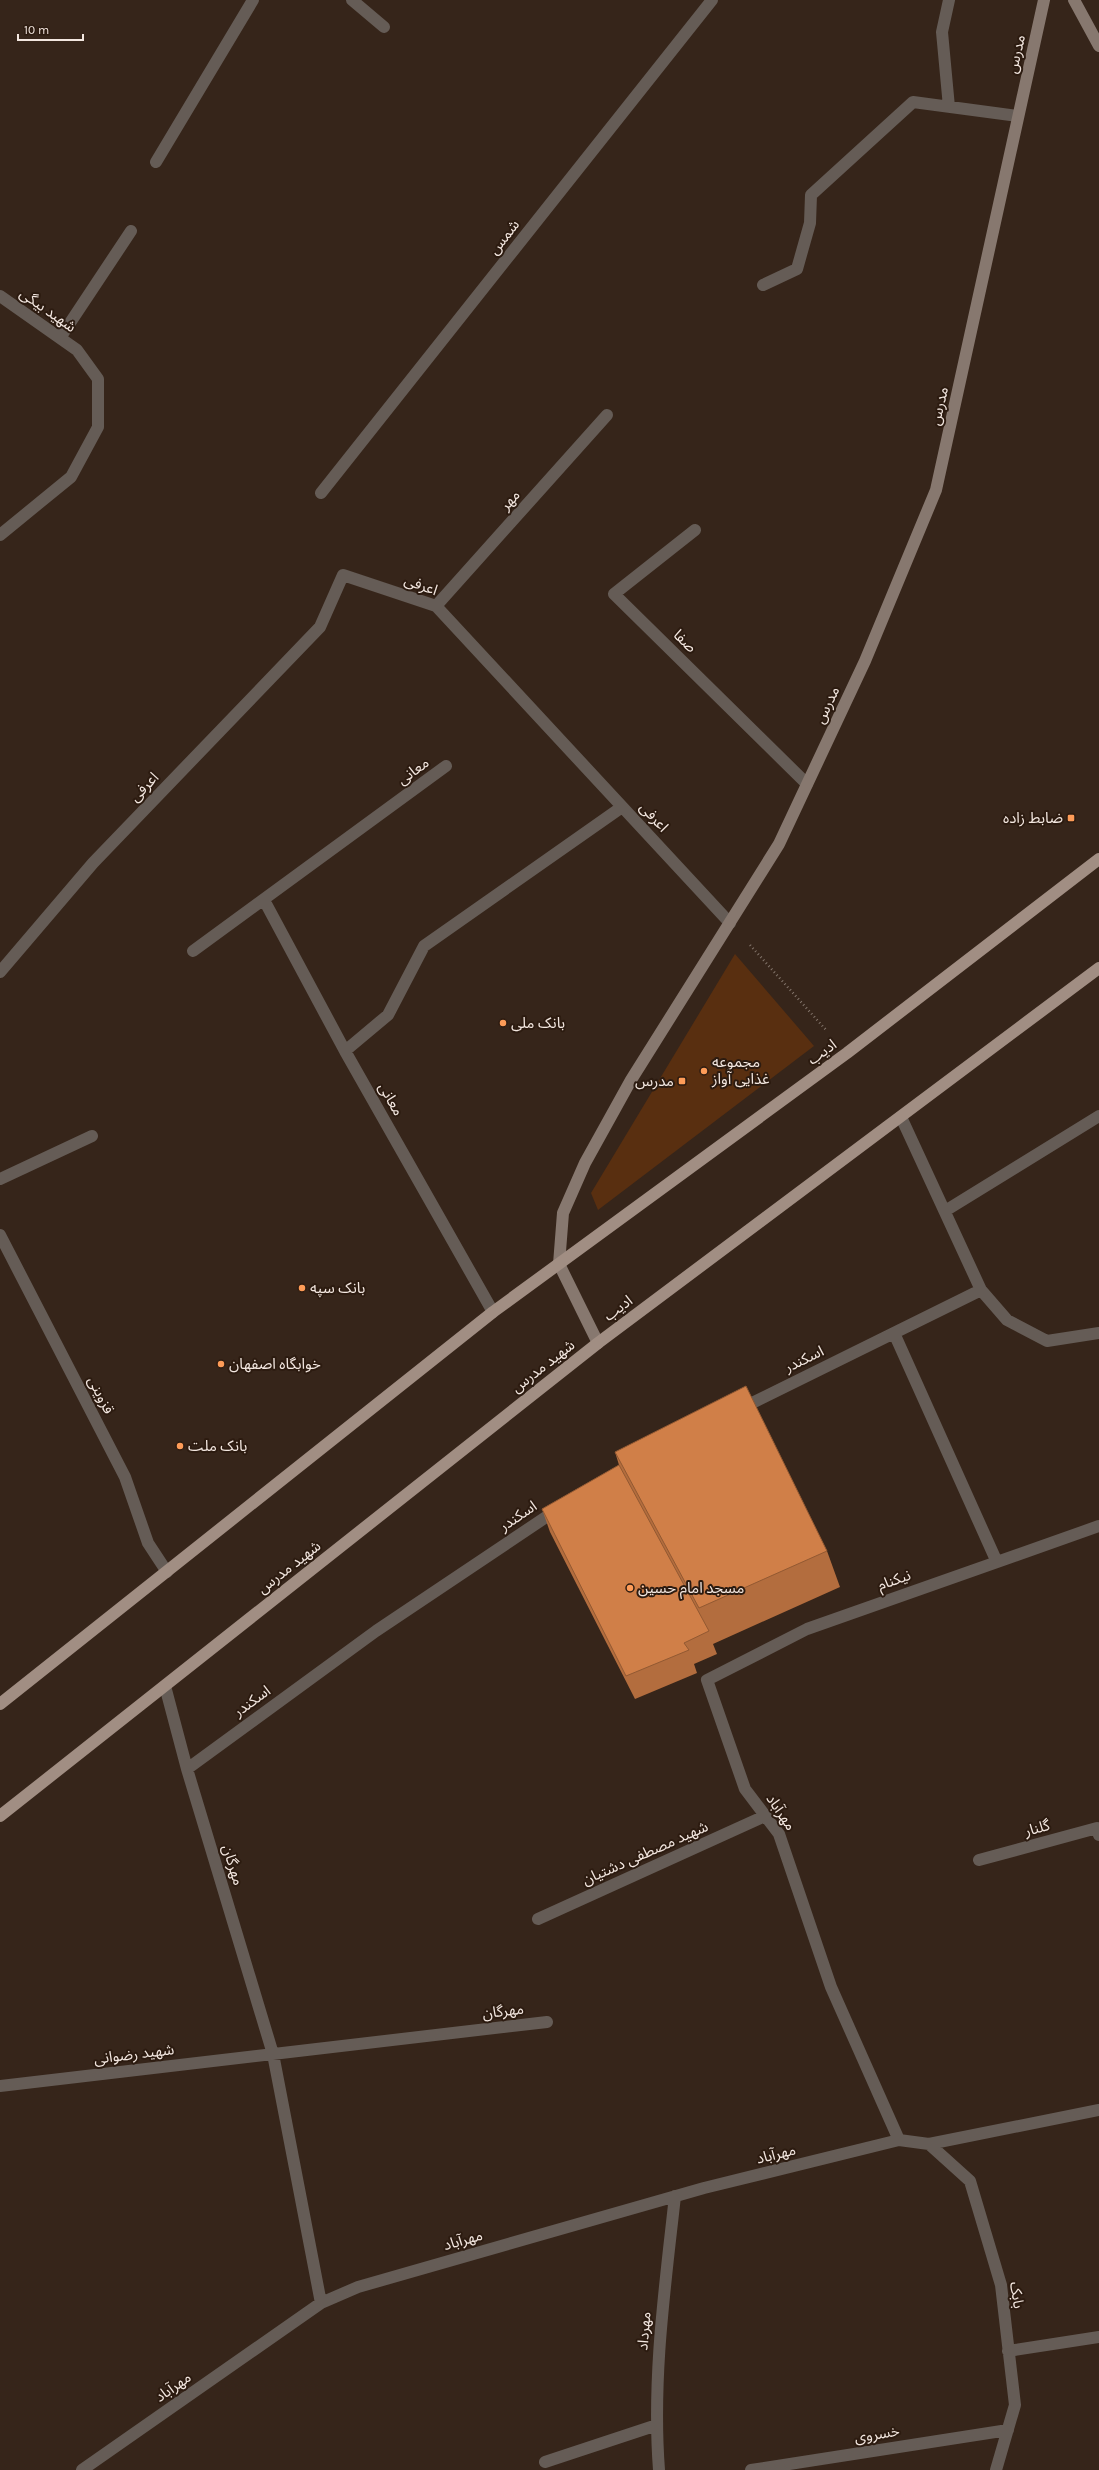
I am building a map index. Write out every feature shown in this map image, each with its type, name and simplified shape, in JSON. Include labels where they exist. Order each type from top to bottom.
[{"type":"main road","name":"مدرس","points":[[559,1264],[563,1213],[585,1163],[631,1080],[779,844],[865,662],[936,490],[1000,207],[1018,116],[1044,0]]},
{"type":"main road","points":[[1074,0],[1099,46]]},
{"type":"main road","name":"ادیب","points":[[559,1264],[847,1053],[1099,859]]},
{"type":"main road","name":"ادیب","points":[[598,1343],[1099,968]]},
{"type":"main road","points":[[0,1704],[493,1312],[559,1264],[598,1343]]},
{"type":"main road","name":"شهید مدرس","points":[[0,1816],[598,1343]]},
{"type":"street","points":[[156,162],[252,0]]},
{"type":"street","points":[[352,0],[384,27]]},
{"type":"street","name":"شمس","points":[[321,494],[712,0]]},
{"type":"street","points":[[949,0],[942,32],[949,107]]},
{"type":"street","points":[[763,285],[797,269],[810,223],[811,195],[913,102],[1018,116]]},
{"type":"street","points":[[60,338],[131,231]]},
{"type":"street","name":"شهید بیگی","points":[[0,296],[77,350],[98,378],[98,427],[71,477],[0,535]]},
{"type":"street","name":"مهر","points":[[436,606],[607,415]]},
{"type":"street","name":"صفا","points":[[695,530],[614,594],[808,784]]},
{"type":"street","name":"اعرفی","points":[[0,972],[93,863],[320,627],[343,575],[436,606],[730,923]]},
{"type":"street","name":"معانی","points":[[193,951],[446,766]]},
{"type":"street","points":[[345,1051],[388,1015],[424,946],[622,807]]},
{"type":"street","name":"معانی","points":[[264,900],[345,1051],[493,1312]]},
{"type":"street","points":[[945,1211],[1099,1116]]},
{"type":"street","points":[[901,1117],[981,1290],[1007,1320],[1047,1341],[1099,1333]]},
{"type":"street","points":[[0,1179],[92,1136]]},
{"type":"street","name":"قزوینی","points":[[0,1235],[125,1477],[148,1543],[167,1572]]},
{"type":"street","name":"اسکندر","points":[[725,1416],[981,1290]]},
{"type":"street","points":[[894,1333],[996,1560]]},
{"type":"street","name":"اسکندر","points":[[187,1769],[376,1631],[567,1502]]},
{"type":"street","name":"نیکنام","points":[[707,1680],[807,1629],[996,1560],[1099,1526]]},
{"type":"street","name":"مهرآباد","points":[[707,1680],[745,1788],[779,1834],[831,1987],[899,2140]]},
{"type":"street","name":"مهرگان","points":[[165,1686],[187,1769],[273,2054],[321,2303]]},
{"type":"street","name":"شهید مصطفی دشتیان","points":[[538,1919],[765,1816]]},
{"type":"street","name":"گلنار","points":[[979,1860],[1097,1828],[1099,1836]]},
{"type":"street","name":"مهرگان","points":[[273,2054],[547,2022]]},
{"type":"street","name":"شهید رضوانی","points":[[0,2086],[273,2054]]},
{"type":"street","name":"مهرآباد","points":[[82,2470],[321,2303],[358,2287],[675,2196],[899,2140],[929,2144],[1099,2110]]},
{"type":"street","name":"بابک","points":[[929,2144],[970,2181],[1001,2285],[1015,2405],[996,2470]]},
{"type":"street","name":"مهرداد","points":[[659,2470],[657,2425],[658,2348],[675,2196]]},
{"type":"street","points":[[1008,2351],[1099,2337]]},
{"type":"street","points":[[545,2462],[657,2425]]},
{"type":"street","name":"خسروی","points":[[751,2470],[1008,2430]]},
{"type":"path","points":[[730,923],[847,1053]]},
{"type":"shaded area","points":[[735,954],[814,1046],[598,1210],[591,1193]]},
{"type":"building","points":[[746,1386],[827,1551],[699,1608],[615,1452]]},
{"type":"building","name":"مسجد امام حسین","points":[[619,1465],[709,1631],[684,1643],[689,1650],[626,1676],[542,1509]]},
{"type":"place","name":"ضابط زاده","points":[[1071,818]]},
{"type":"place","name":"بانک ملی","points":[[503,1023]]},
{"type":"place","name":"مجموعه غذایی آواز","points":[[704,1071]]},
{"type":"place","name":"مدرس","points":[[682,1081]]},
{"type":"place","name":"بانک سپه","points":[[302,1288]]},
{"type":"place","name":"خوابگاه اصفهان","points":[[221,1364]]},
{"type":"place","name":"بانک ملت","points":[[180,1446]]},
{"type":"place","name":"مسجد امام حسین","points":[[630,1588]]}]
